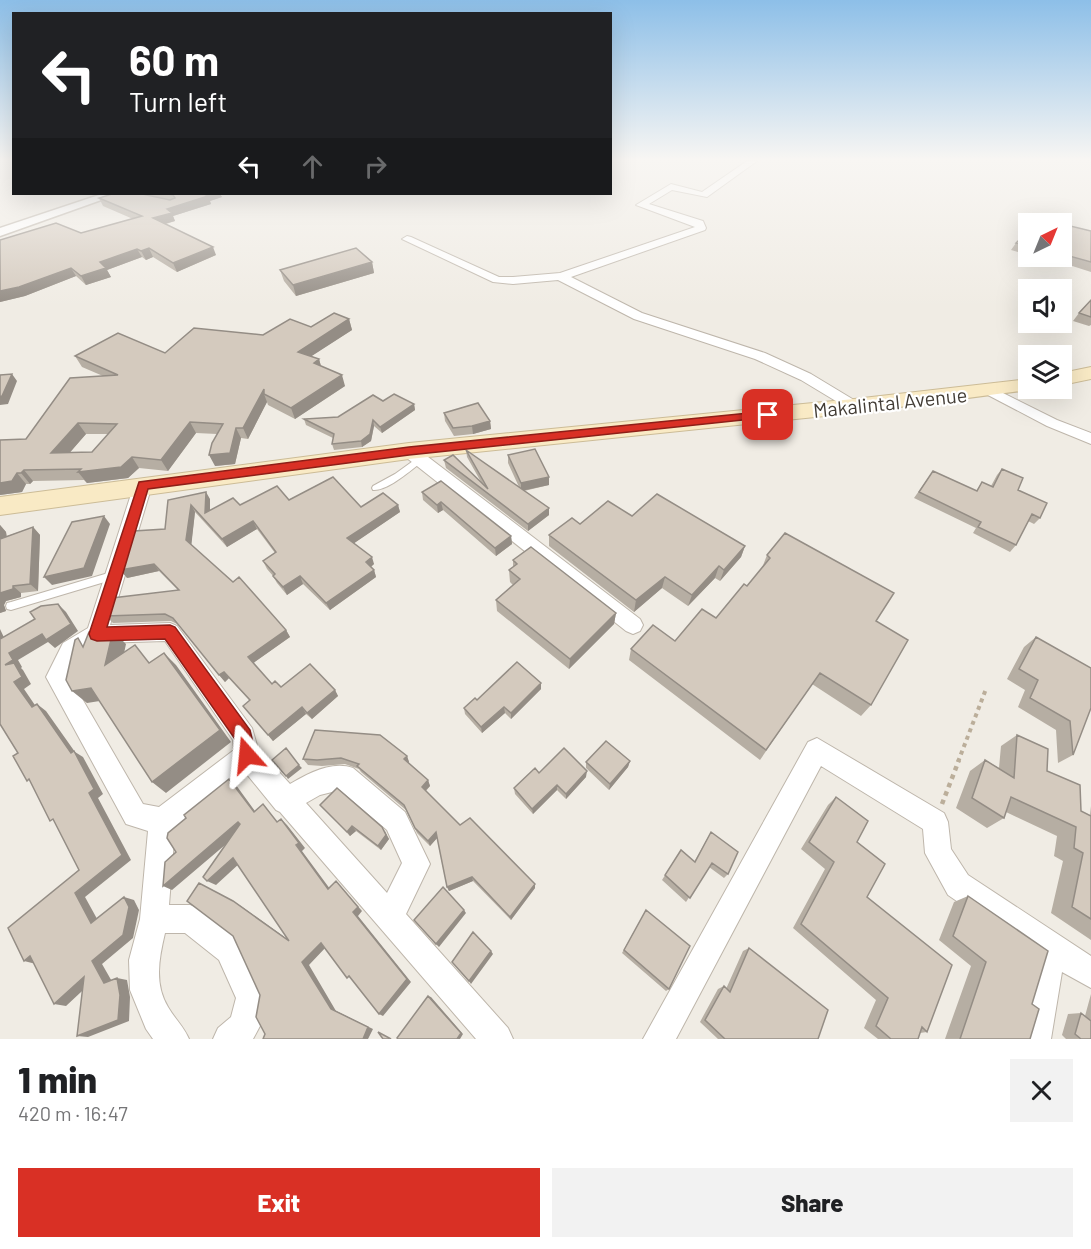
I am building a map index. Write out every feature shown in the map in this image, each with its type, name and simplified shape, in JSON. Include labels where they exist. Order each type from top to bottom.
[{"type":"main road","points":[[1072,377],[1091,373]]},
{"type":"main road","name":"Makalintal Avenue","points":[[0,506],[143,485],[1018,387]]},
{"type":"street","points":[[0,232],[65,209]]},
{"type":"street","points":[[561,277],[701,228],[699,223],[655,209]]},
{"type":"street","points":[[407,239],[497,280],[505,281],[538,275],[561,277],[638,316],[760,356],[806,377],[854,406]]},
{"type":"street","points":[[991,391],[1052,423],[1091,439]]},
{"type":"street","points":[[415,455],[633,625]]},
{"type":"street","points":[[97,634],[143,485]]},
{"type":"street","points":[[162,821],[135,814],[57,677],[71,650],[97,634],[170,632],[244,736],[247,755],[285,801],[497,1039]]},
{"type":"street","points":[[659,1039],[818,750],[935,822],[938,853],[958,885],[1091,973]]},
{"type":"street","points":[[173,1039],[157,1018],[145,990],[144,960],[154,919],[162,821],[247,755]]},
{"type":"street","points":[[285,801],[316,783],[344,777],[396,821],[416,864],[389,919]]},
{"type":"street","points":[[154,919],[190,919],[229,950],[251,998],[244,1026],[229,1039]]},
{"type":"street","points":[[1035,1039],[1051,948]]},
{"type":"lane","points":[[376,488],[398,476],[415,455]]},
{"type":"lane","points":[[11,606],[116,575]]},
{"type":"path","points":[[935,822],[986,689]]},
{"type":"building","points":[[126,209],[168,209],[172,213],[153,218],[213,247],[173,263],[149,248],[141,251],[137,249],[100,262],[106,268],[81,276],[71,268],[19,287],[0,291],[0,240],[56,223],[81,233],[142,216]]},
{"type":"building","points":[[1072,226],[1091,231],[1091,262],[1072,257]]},
{"type":"building","points":[[356,248],[372,262],[293,285],[280,270]]},
{"type":"building","points":[[1091,300],[1091,317],[1079,313]]},
{"type":"building","points":[[334,313],[349,319],[298,352],[319,359],[314,363],[342,375],[291,408],[264,394],[264,389],[243,428],[236,428],[230,453],[209,455],[212,443],[223,424],[190,422],[161,460],[132,457],[121,467],[78,472],[81,469],[24,470],[17,473],[12,481],[0,483],[0,440],[26,439],[70,378],[118,375],[75,356],[118,333],[165,353],[194,328],[263,335],[290,319],[311,327]],"holes":[[[78,423],[117,424],[92,452],[51,453]]]},
{"type":"building","points":[[12,374],[2,396],[0,397],[0,375]]},
{"type":"building","points":[[394,394],[414,404],[380,427],[373,420],[370,434],[361,441],[332,444],[334,434],[304,419],[338,417],[373,395],[383,401]]},
{"type":"building","points":[[478,403],[490,421],[453,428],[444,413]]},
{"type":"building","points":[[535,449],[549,477],[521,483],[508,455]]},
{"type":"building","points":[[466,450],[549,508],[528,524],[444,460],[453,455],[488,489]]},
{"type":"building","points":[[1002,469],[1023,478],[1018,490],[1047,503],[1040,518],[1032,514],[1016,545],[978,527],[981,522],[919,492],[933,471],[977,491],[982,482],[993,487]]},
{"type":"building","points":[[333,477],[361,507],[383,493],[398,505],[347,538],[372,557],[366,562],[374,570],[326,603],[300,576],[283,587],[273,576],[275,574],[263,561],[276,552],[253,521],[222,539],[191,505],[186,540],[233,582],[239,577],[286,630],[248,657],[272,684],[275,681],[281,687],[310,664],[335,690],[307,713],[302,707],[268,735],[243,706],[250,700],[224,672],[219,675],[173,618],[165,614],[106,616],[112,598],[179,590],[154,564],[120,570],[134,531],[165,529],[168,500],[206,492],[205,513],[233,498],[240,505],[277,486],[289,500]]},
{"type":"building","points":[[441,481],[511,536],[495,548],[441,502],[437,505],[422,492]]},
{"type":"building","points":[[657,494],[745,546],[724,570],[719,566],[692,595],[665,577],[636,600],[549,535],[572,518],[580,524],[608,501],[632,516]]},
{"type":"building","points":[[104,516],[84,568],[44,577],[72,522]]},
{"type":"building","points":[[33,527],[30,584],[13,586],[13,589],[0,593],[0,539]]},
{"type":"building","points":[[785,533],[894,593],[876,621],[908,640],[871,705],[820,673],[766,750],[631,649],[653,625],[675,641],[702,609],[716,618],[744,584],[747,586],[770,558],[767,555]]},
{"type":"building","points":[[531,547],[616,613],[570,659],[496,600],[520,579],[509,570],[517,564],[513,560]]},
{"type":"building","points":[[58,604],[71,624],[46,640],[42,634],[9,653],[13,660],[5,665],[14,663],[22,677],[14,682],[32,707],[37,704],[71,753],[74,751],[94,789],[89,793],[122,855],[75,893],[91,923],[124,897],[129,907],[123,935],[92,961],[104,983],[117,978],[120,995],[118,1020],[77,1036],[84,977],[54,1004],[30,956],[24,961],[8,928],[79,870],[53,819],[50,821],[29,779],[27,781],[13,756],[18,753],[0,724],[0,639],[35,619],[30,612],[41,606]]},
{"type":"building","points":[[113,631],[105,665],[135,645],[149,663],[164,653],[220,730],[152,782],[91,688],[72,691],[66,680],[75,640],[78,638],[83,647],[89,632]]},
{"type":"building","points":[[1036,637],[1091,668],[1091,708],[1073,755],[1070,721],[1030,698],[1038,680],[1019,669]]},
{"type":"building","points":[[517,662],[541,683],[511,713],[504,707],[481,727],[464,708],[475,698],[477,700]]},
{"type":"building","points":[[315,730],[380,735],[407,756],[404,759],[428,780],[422,787],[460,825],[470,818],[535,884],[510,917],[472,877],[447,887],[436,832],[428,841],[415,828],[404,805],[357,766],[359,764],[341,758],[303,759]]},
{"type":"building","points":[[1017,735],[1048,749],[1047,771],[1080,785],[1081,811],[1091,816],[1091,919],[1072,907],[1083,853],[1074,848],[1076,827],[1011,797],[1004,818],[972,798],[985,760],[1014,778]]},
{"type":"building","points":[[606,741],[630,761],[610,784],[586,762]]},
{"type":"building","points":[[286,748],[299,765],[286,776],[272,760]]},
{"type":"building","points":[[564,748],[587,771],[566,794],[557,785],[532,809],[514,788],[535,768],[539,773]]},
{"type":"building","points":[[229,779],[254,812],[263,804],[277,822],[281,819],[299,843],[296,845],[328,889],[336,881],[358,907],[353,912],[407,979],[379,1014],[349,976],[347,978],[321,943],[302,962],[331,1009],[368,1027],[363,1039],[263,1039],[265,1034],[256,1017],[260,995],[233,936],[187,901],[199,883],[233,901],[289,941],[233,858],[207,881],[203,877],[240,824],[238,822],[163,886],[165,862],[176,852],[167,838],[168,833],[186,818],[184,815]]},
{"type":"building","points":[[337,788],[382,827],[386,835],[378,846],[352,826],[347,832],[320,805]]},
{"type":"building","points":[[836,797],[868,821],[857,842],[885,864],[867,897],[952,965],[927,1032],[922,1027],[918,1039],[891,1039],[876,1026],[888,998],[801,924],[834,862],[809,842]]},
{"type":"building","points":[[711,832],[738,852],[728,874],[712,863],[690,898],[665,875],[681,850],[695,862]]},
{"type":"building","points":[[443,887],[464,910],[436,944],[414,920]]},
{"type":"building","points":[[968,896],[1048,951],[1032,1004],[1039,1009],[1030,1039],[960,1039],[986,962],[953,936]]},
{"type":"building","points":[[646,910],[690,946],[669,989],[624,950]]},
{"type":"building","points":[[473,932],[491,951],[469,981],[452,962]]},
{"type":"building","points":[[749,948],[828,1010],[818,1039],[725,1039],[705,1020],[724,986],[730,992]]},
{"type":"building","points":[[428,996],[461,1033],[457,1039],[398,1039],[397,1038]]},
{"type":"building","points":[[1081,1013],[1091,1021],[1091,1039],[1081,1039],[1075,1034]]},
{"type":"building","points":[[378,1032],[391,1039],[383,1039]]},
{"type":"route","points":[[247,755],[244,736],[170,632],[97,634],[143,485],[409,451],[768,415]]}]
